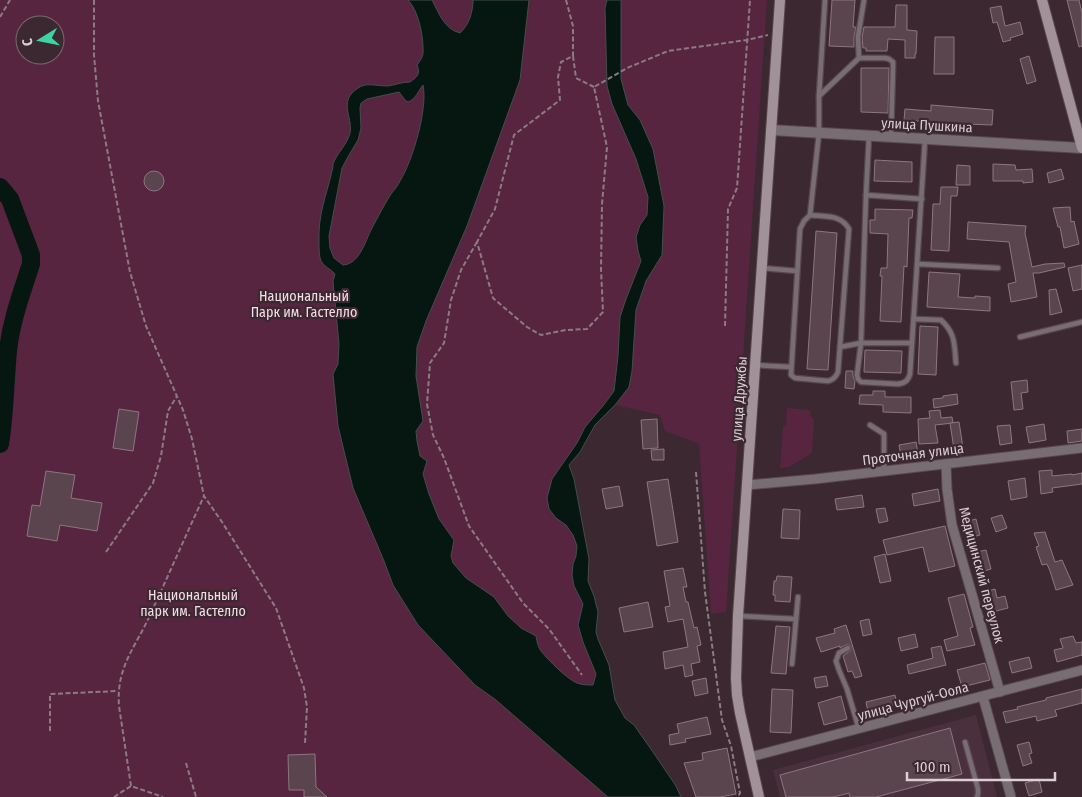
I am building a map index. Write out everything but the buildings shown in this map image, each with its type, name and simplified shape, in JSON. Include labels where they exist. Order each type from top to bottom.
[{"type":"main road","name":"улица Дружбы","points":[[759,797],[740,713],[736,678],[738,616],[780,0]]},
{"type":"main road","points":[[1042,0],[1082,148]]},
{"type":"street","name":"улица Пушкина","points":[[771,130],[1082,148]]},
{"type":"street","name":"Проточная улица","points":[[747,485],[1082,448]]},
{"type":"street","name":"Медицинский переулок","points":[[946,464],[952,525],[1000,692]]},
{"type":"street","name":"улица Чургуй-Оола","points":[[750,757],[1082,670]]},
{"type":"street","points":[[983,697],[1011,797]]},
{"type":"lane","points":[[810,215],[838,218],[845,223],[848,229],[838,372],[836,377],[828,381],[791,376],[800,229],[810,215],[819,133],[819,96],[825,0]]},
{"type":"lane","points":[[859,58],[858,37],[864,0]]},
{"type":"lane","points":[[819,96],[859,58],[889,59],[893,67],[890,137]]},
{"type":"lane","points":[[869,136],[861,343],[857,375],[858,379],[865,383],[903,384],[908,380],[910,374],[925,139]]},
{"type":"lane","points":[[866,195],[922,199]]},
{"type":"lane","points":[[918,264],[998,268]]},
{"type":"lane","points":[[761,268],[797,271]]},
{"type":"lane","points":[[914,319],[941,320],[949,327],[953,338],[956,363]]},
{"type":"lane","points":[[1020,336],[1082,322]]},
{"type":"lane","points":[[840,347],[861,343],[912,342]]},
{"type":"lane","points":[[755,365],[791,367]]},
{"type":"lane","points":[[870,425],[884,434],[884,471]]},
{"type":"lane","points":[[792,664],[798,597]]},
{"type":"lane","points":[[738,616],[796,619]]},
{"type":"lane","points":[[848,648],[839,653],[836,661],[847,688],[859,729]]},
{"type":"lane","points":[[965,742],[978,789],[977,797]]},
{"type":"path","points":[[0,18],[10,0]]},
{"type":"path","points":[[94,0],[94,55],[98,102],[130,272],[146,326],[184,410],[204,496],[276,608],[304,688],[307,707],[305,743]]},
{"type":"path","points":[[566,0],[573,26],[573,56],[576,78],[594,87]]},
{"type":"path","points":[[725,326],[728,209],[737,188],[750,0]]},
{"type":"path","points":[[594,87],[628,68],[668,51],[747,40],[778,33]]},
{"type":"path","points":[[573,56],[561,62],[558,77],[560,100],[514,135],[495,209],[461,270],[451,300],[444,343],[430,364],[427,404],[433,435],[444,458],[470,526],[523,603],[549,629],[582,674]]},
{"type":"path","points":[[477,242],[493,298],[527,327],[541,335],[566,330],[587,329],[603,312],[601,269],[602,204],[607,148],[594,87]]},
{"type":"path","points":[[106,552],[153,483],[161,456],[168,411],[177,396]]},
{"type":"path","points":[[696,472],[706,602],[722,720],[731,746],[740,793],[738,797]]},
{"type":"path","points":[[131,786],[119,706],[118,692],[121,675],[127,657],[144,628],[204,496]]},
{"type":"path","points":[[50,731],[50,694],[118,692]]},
{"type":"path","points":[[186,763],[196,797]]},
{"type":"path","points":[[114,797],[131,786]]},
{"type":"path","points":[[131,786],[163,797]]},
{"type":"shaded area","points":[[408,0],[432,0],[446,24],[454,31],[460,33],[470,18],[473,0],[529,0],[520,80],[467,226],[426,321],[417,347],[416,376],[423,421],[416,431],[420,456],[427,461],[423,474],[429,494],[439,519],[454,540],[451,556],[453,563],[466,578],[494,597],[508,616],[521,628],[536,636],[541,651],[563,673],[577,683],[593,685],[596,674],[578,625],[583,604],[574,586],[572,575],[577,546],[573,535],[566,525],[556,518],[549,509],[547,498],[552,479],[577,443],[585,427],[614,391],[620,317],[641,261],[636,237],[640,225],[647,215],[648,197],[636,159],[612,104],[607,86],[605,8],[607,0],[621,0],[621,79],[628,105],[640,120],[653,149],[664,206],[662,255],[646,281],[636,310],[632,371],[629,387],[615,405],[595,425],[580,452],[569,465],[574,479],[589,559],[588,581],[598,612],[596,632],[609,665],[615,700],[625,718],[634,725],[653,752],[676,786],[681,797],[608,797],[496,700],[475,685],[418,625],[393,585],[353,488],[338,426],[333,374],[338,364],[339,344],[333,281],[335,274],[320,259],[320,223],[333,164],[350,133],[347,102],[352,93],[363,86],[388,86],[410,82],[418,75],[417,65],[423,54],[423,41],[418,18]],"holes":[[[423,85],[424,95],[418,134],[405,172],[383,207],[358,256],[354,261],[343,265],[334,258],[330,248],[329,236],[342,168],[358,140],[361,128],[361,103],[367,99],[399,92],[408,102],[415,97]]]},
{"type":"shaded area","points":[[976,715],[997,797],[780,797],[773,770]]},
{"type":"green space","name":"Национальный Парк им. Гастелло","points":[[0,0],[767,0],[726,612],[711,614],[699,444],[665,431],[660,415],[615,405],[619,399],[614,398],[563,463],[610,706],[665,797],[0,797]]},
{"type":"green space","points":[[787,408],[810,410],[814,420],[812,453],[789,467],[780,468],[783,426],[786,426]]},
{"type":"waterway","points":[[0,187],[10,199],[31,255],[31,264],[9,340],[0,444]]},
{"type":"park label","name":"Национальный парк им. Гастелло","points":[[193,604]]}]
